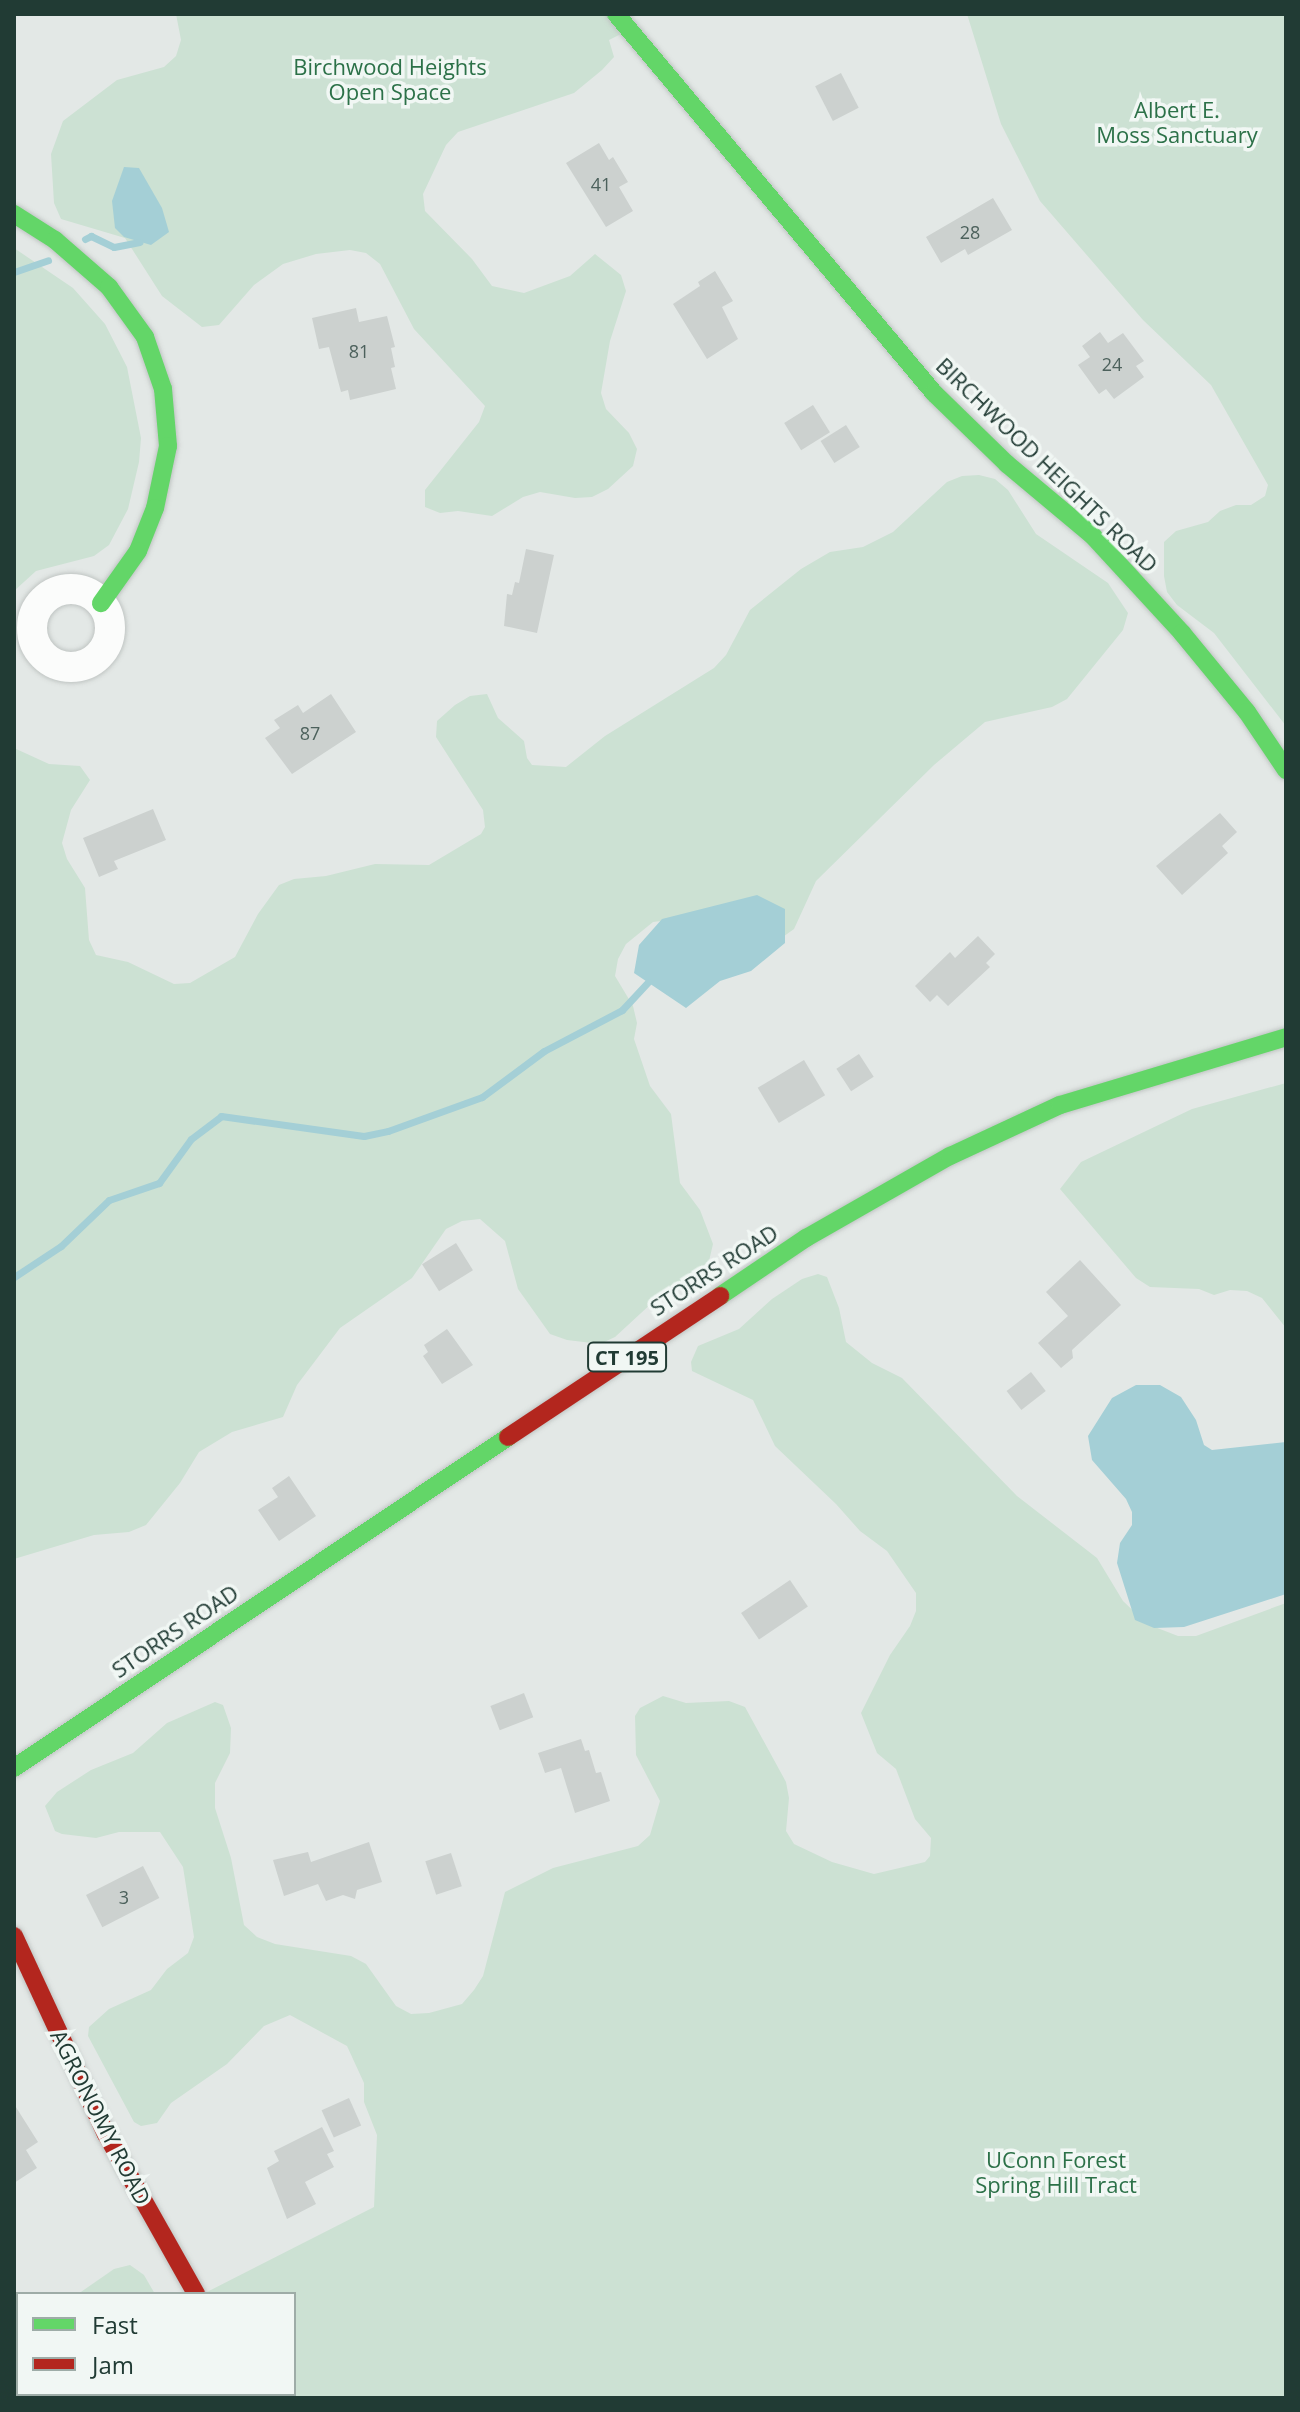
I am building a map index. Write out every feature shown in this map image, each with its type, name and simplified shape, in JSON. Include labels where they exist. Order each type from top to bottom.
[{"type":"street","name":"BIRCHWOOD HEIGHTS ROAD","points":[[616,14],[934,393],[1007,464],[1092,535],[1247,712],[1286,770]]},
{"type":"street","points":[[14,214],[55,240],[109,287],[145,337],[163,389],[168,446],[155,508],[138,551],[101,603]]},
{"type":"street","name":"STORRS ROAD","points":[[14,1768],[806,1238],[950,1156],[1060,1105],[1208,1057],[1286,1037]]},
{"type":"street","name":"AGRONOMY ROAD","points":[[14,1936],[106,2134],[176,2264],[195,2292]]},
{"type":"green space","name":"Birchwood Heights Open Space","points":[[176,14],[608,14],[623,33],[609,40],[614,57],[602,70],[574,93],[458,132],[446,145],[423,194],[425,211],[472,259],[492,286],[524,293],[570,276],[595,254],[621,275],[626,291],[610,341],[601,393],[606,409],[629,433],[637,449],[633,466],[608,489],[592,497],[575,498],[540,492],[523,497],[492,516],[458,511],[440,513],[425,507],[425,490],[479,422],[485,406],[414,329],[380,264],[366,253],[350,250],[316,254],[283,264],[254,285],[219,325],[202,327],[162,296],[125,238],[61,219],[54,203],[51,154],[63,121],[117,80],[164,67],[176,56],[181,40]]},
{"type":"green space","name":"Albert E. Moss Sanctuary","points":[[967,14],[1286,14],[1286,726],[1214,633],[1177,605],[1167,592],[1164,576],[1164,542],[1176,531],[1208,522],[1220,511],[1236,505],[1251,505],[1265,496],[1268,485],[1211,385],[1143,320],[1040,201],[1001,124]]},
{"type":"green space","points":[[14,248],[73,288],[105,324],[127,367],[141,438],[128,509],[109,545],[94,556],[36,571],[14,591]]},
{"type":"green space","points":[[979,475],[995,479],[1008,490],[1036,534],[1108,583],[1128,613],[1123,630],[1067,699],[1052,707],[985,722],[934,765],[816,881],[794,929],[780,939],[739,911],[653,922],[626,944],[618,959],[615,976],[633,1006],[637,1023],[634,1039],[650,1086],[671,1114],[680,1183],[700,1210],[713,1244],[709,1261],[683,1283],[666,1290],[615,1337],[600,1344],[567,1340],[550,1334],[518,1289],[505,1241],[480,1219],[462,1221],[446,1229],[412,1278],[340,1328],[297,1385],[283,1417],[232,1432],[199,1452],[180,1483],[146,1525],[129,1532],[94,1535],[14,1559],[14,748],[49,764],[80,766],[90,780],[71,810],[62,843],[67,859],[85,888],[89,940],[96,955],[128,962],[174,984],[190,983],[235,957],[258,914],[279,885],[294,879],[326,876],[375,864],[429,865],[481,834],[485,827],[483,810],[436,737],[437,721],[455,705],[470,696],[487,694],[498,718],[524,741],[527,758],[532,765],[566,767],[605,736],[714,668],[726,655],[750,610],[801,569],[830,552],[863,547],[893,532],[947,482],[962,476]]},
{"type":"green space","points":[[1286,1083],[1286,1328],[1262,1298],[1247,1291],[1230,1290],[1214,1295],[1199,1289],[1150,1287],[1136,1278],[1060,1189],[1081,1162],[1192,1109]]},
{"type":"green space","name":"UConn Forest Spring Hill Tract","points":[[818,1274],[827,1277],[839,1308],[846,1342],[872,1363],[902,1378],[1017,1496],[1097,1558],[1123,1601],[1147,1624],[1178,1636],[1196,1636],[1286,1603],[1286,2398],[14,2398],[16,2318],[16,2396],[296,2396],[296,2292],[207,2292],[374,2207],[377,2135],[364,2102],[364,2083],[347,2046],[290,2015],[264,2026],[227,2064],[171,2103],[157,2123],[141,2126],[134,2122],[88,2036],[89,2027],[109,2009],[151,1990],[167,1969],[188,1953],[194,1937],[183,1867],[160,1832],[119,1832],[96,1838],[62,1834],[55,1831],[45,1806],[57,1792],[91,1770],[133,1753],[167,1723],[215,1702],[223,1705],[231,1728],[230,1753],[215,1783],[215,1808],[231,1858],[244,1925],[257,1937],[275,1944],[351,1956],[366,1964],[396,2006],[411,2014],[429,2013],[462,2004],[474,1990],[483,1976],[505,1892],[553,1868],[638,1846],[650,1835],[660,1801],[636,1755],[635,1716],[640,1708],[663,1696],[686,1703],[729,1701],[745,1707],[786,1782],[789,1798],[786,1831],[794,1844],[832,1862],[874,1874],[925,1862],[930,1856],[931,1838],[915,1819],[896,1769],[877,1753],[861,1713],[890,1655],[910,1626],[916,1611],[916,1593],[887,1551],[860,1531],[775,1446],[753,1400],[692,1371],[691,1362],[698,1346],[739,1329],[772,1299],[802,1279]]},
{"type":"green space","points":[[130,2265],[144,2275],[154,2292],[81,2292],[114,2269]]},
{"type":"water","points":[[124,167],[139,168],[162,208],[169,232],[151,245],[124,237],[115,228],[112,201]]},
{"type":"water","points":[[757,895],[785,909],[785,943],[751,971],[720,981],[686,1008],[634,973],[639,945],[662,919]]},
{"type":"water","points":[[1136,1385],[1160,1385],[1181,1397],[1196,1420],[1204,1445],[1212,1450],[1286,1442],[1286,1594],[1184,1627],[1154,1628],[1135,1620],[1117,1563],[1120,1543],[1132,1525],[1132,1512],[1126,1499],[1092,1460],[1088,1436],[1112,1398]]},
{"type":"building","points":[[841,73],[859,108],[833,121],[815,86]]},
{"type":"building","points":[[599,143],[609,160],[613,157],[628,182],[619,187],[633,211],[606,227],[566,163]]},
{"type":"building","points":[[993,198],[1012,230],[968,255],[965,249],[941,263],[926,237]]},
{"type":"building","points":[[715,271],[733,301],[722,307],[738,339],[707,359],[673,304],[700,286],[698,282]]},
{"type":"building","points":[[356,308],[359,322],[387,316],[395,347],[391,348],[395,367],[391,368],[396,389],[350,400],[348,390],[341,392],[329,347],[319,349],[312,318]]},
{"type":"building","points":[[1100,332],[1108,343],[1123,333],[1144,361],[1136,366],[1144,377],[1114,399],[1106,389],[1099,394],[1078,365],[1090,357],[1082,346]]},
{"type":"building","points":[[813,405],[830,432],[801,450],[784,423]]},
{"type":"building","points":[[846,425],[860,447],[834,463],[821,441]]},
{"type":"building","points":[[526,549],[554,555],[537,633],[504,626],[507,594],[512,595],[515,582],[519,583]]},
{"type":"building","points":[[331,694],[356,732],[292,774],[265,738],[280,728],[274,720],[298,705],[303,713]]},
{"type":"building","points":[[153,809],[166,840],[114,861],[118,869],[99,877],[83,838]]},
{"type":"building","points":[[1220,813],[1237,832],[1222,846],[1228,853],[1182,895],[1156,866]]},
{"type":"building","points":[[978,936],[995,954],[986,963],[990,967],[948,1006],[937,995],[930,1002],[915,986],[950,952],[955,958]]},
{"type":"building","points":[[859,1054],[874,1077],[851,1091],[836,1069]]},
{"type":"building","points":[[804,1060],[825,1095],[779,1123],[758,1088]]},
{"type":"building","points":[[456,1243],[473,1270],[439,1291],[422,1264]]},
{"type":"building","points":[[1080,1260],[1121,1305],[1072,1350],[1073,1358],[1061,1368],[1038,1343],[1068,1316],[1046,1292]]},
{"type":"building","points":[[447,1329],[473,1365],[442,1384],[423,1356],[428,1352],[424,1345]]},
{"type":"building","points":[[1031,1372],[1046,1391],[1021,1410],[1007,1391]]},
{"type":"building","points":[[289,1476],[316,1516],[279,1541],[258,1510],[278,1497],[272,1488]]},
{"type":"building","points":[[790,1580],[808,1607],[759,1640],[741,1613]]},
{"type":"building","points":[[524,1693],[533,1717],[500,1730],[490,1706]]},
{"type":"building","points":[[581,1739],[585,1751],[589,1750],[596,1773],[601,1772],[610,1801],[575,1813],[561,1768],[545,1773],[538,1753]]},
{"type":"building","points":[[369,1842],[382,1882],[357,1890],[355,1899],[343,1895],[326,1901],[318,1884],[284,1896],[273,1860],[308,1852],[311,1862]]},
{"type":"building","points":[[451,1853],[462,1886],[436,1895],[425,1861]]},
{"type":"building","points":[[143,1866],[159,1898],[102,1927],[86,1895]]},
{"type":"building","points":[[349,2098],[361,2125],[334,2138],[322,2110]]},
{"type":"building","points":[[14,2104],[38,2142],[26,2150],[37,2168],[14,2183]]},
{"type":"building","points":[[322,2127],[334,2151],[327,2154],[334,2167],[305,2182],[316,2204],[287,2219],[267,2168],[279,2161],[274,2151]]},
{"type":"waterway","points":[[85,239],[91,236],[114,247],[140,242]]},
{"type":"waterway","points":[[14,272],[48,260]]},
{"type":"waterway","points":[[14,1277],[61,1246],[109,1200],[159,1183],[191,1139],[221,1116],[364,1136],[388,1131],[482,1097],[544,1051],[622,1010],[648,982]]},
{"type":"traffic: fast","points":[[616,14],[934,393],[1007,464],[1092,535],[1182,633],[1247,712],[1286,770]]},
{"type":"traffic: fast","points":[[14,214],[55,240],[109,287],[145,337],[163,389],[168,446],[155,508],[138,551],[101,603]]},
{"type":"traffic: fast","points":[[720,1296],[806,1238],[950,1156],[1060,1105],[1286,1037]]},
{"type":"traffic: fast","points":[[14,1768],[508,1437]]},
{"type":"traffic: jam","points":[[508,1437],[720,1296]]},
{"type":"traffic: jam","points":[[14,1936],[106,2134],[195,2292]]}]
